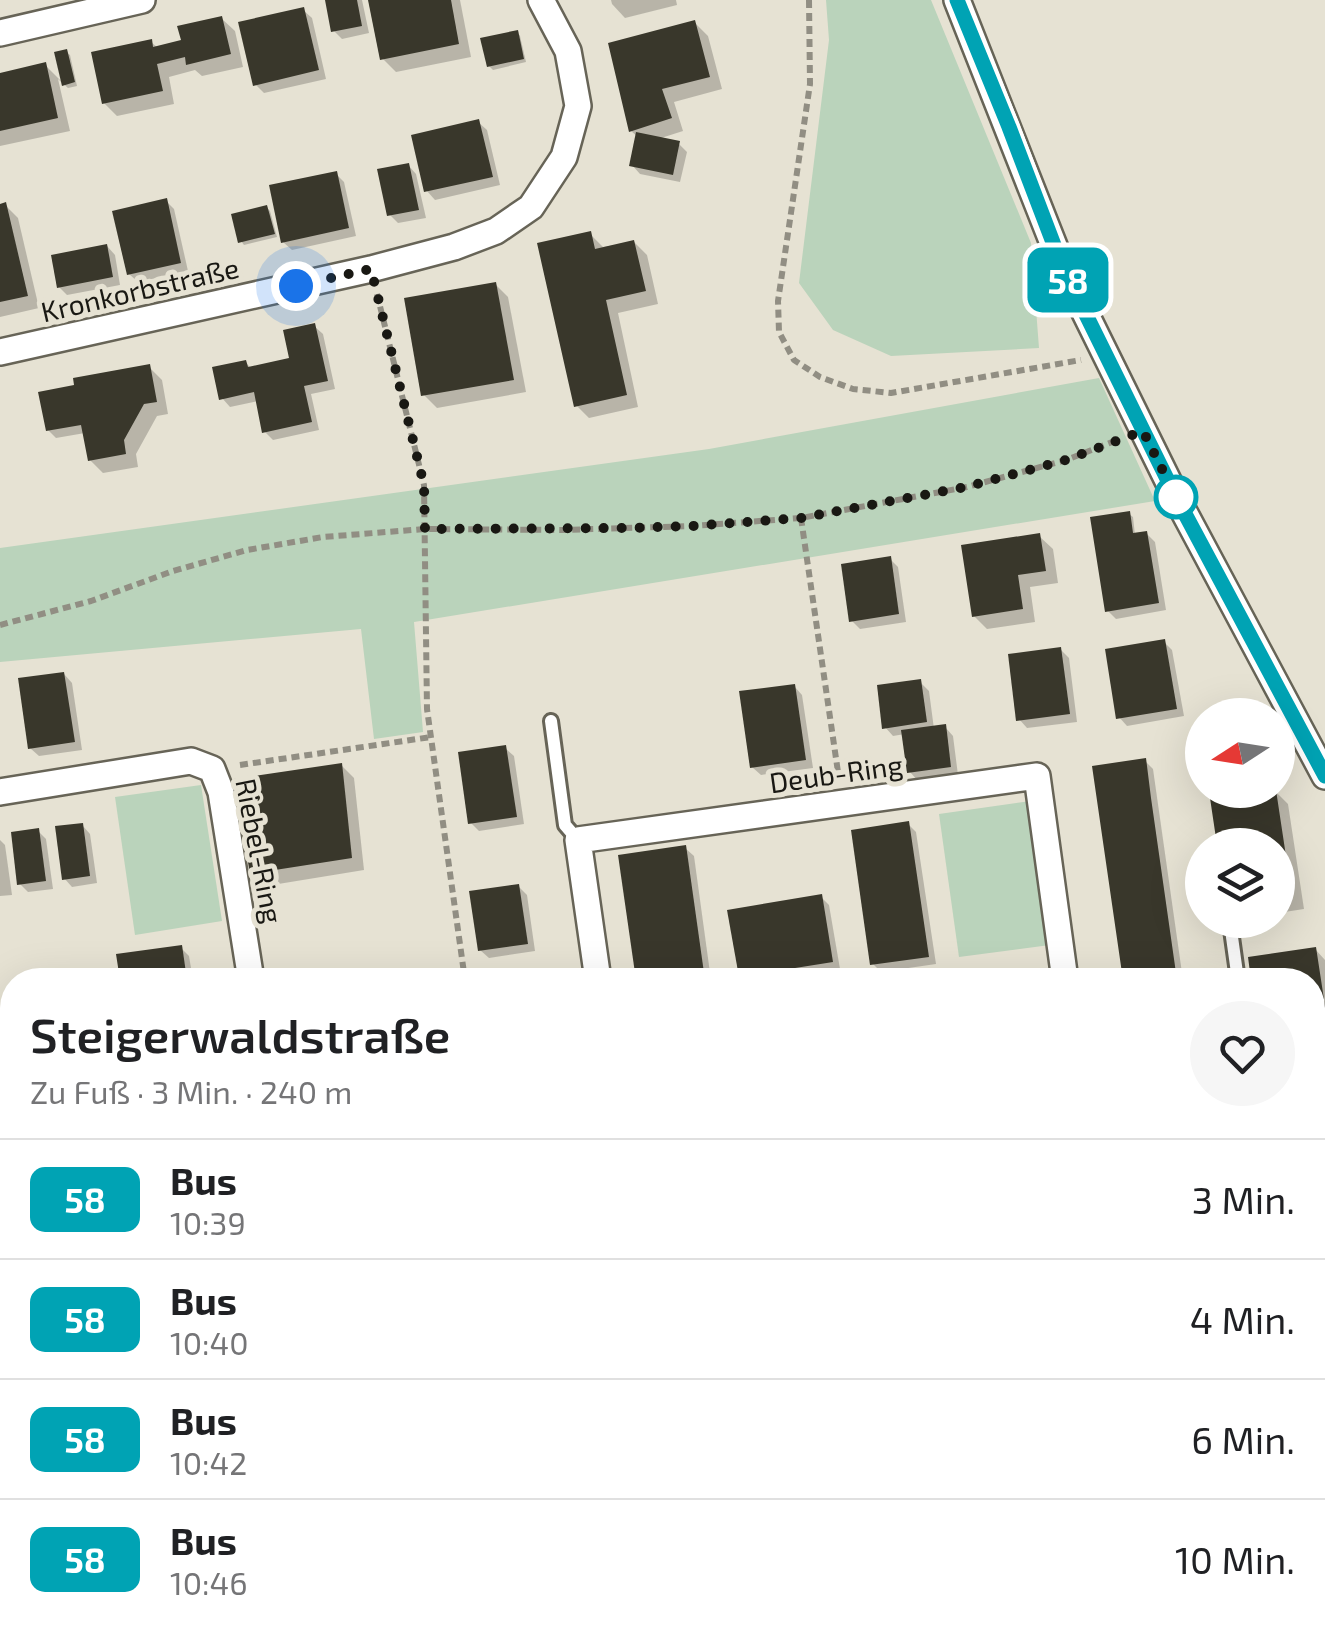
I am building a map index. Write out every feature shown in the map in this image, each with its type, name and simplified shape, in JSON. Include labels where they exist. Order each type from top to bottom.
[{"type":"street","points":[[0,33],[142,0]]},
{"type":"street","name":"Kronkorbstraße","points":[[0,352],[371,269],[496,232],[531,207],[564,156],[578,106],[568,51],[540,0]]},
{"type":"street","points":[[957,0],[1062,266],[1143,431],[1325,776]]},
{"type":"street","name":"Riebel-Ring","points":[[0,792],[190,761],[212,769],[220,792],[249,968]]},
{"type":"street","name":"Deub-Ring","points":[[578,840],[1038,776],[1063,968]]},
{"type":"street","points":[[578,840],[596,968]]},
{"type":"lane","points":[[551,721],[565,825],[578,840]]},
{"type":"lane","points":[[1232,938],[1236,968]]},
{"type":"path","points":[[810,0],[810,84],[778,301],[779,332],[794,360],[820,378],[853,389],[890,394],[1105,356]]},
{"type":"path","points":[[371,269],[424,485],[426,709],[463,968]]},
{"type":"path","points":[[0,625],[92,600],[173,570],[248,550],[323,537],[425,529],[637,528],[801,518],[966,487],[1066,460],[1143,431]]},
{"type":"path","points":[[801,518],[842,804]]},
{"type":"path","points":[[212,769],[431,737]]},
{"type":"green space","points":[[826,0],[931,0],[1031,243],[1039,348],[891,356],[833,330],[799,283],[829,40]]},
{"type":"green space","points":[[1099,378],[1155,501],[414,622],[423,732],[374,739],[361,629],[0,662],[0,548],[709,449]]},
{"type":"green space","points":[[201,785],[222,921],[135,935],[115,797]]},
{"type":"green space","points":[[1031,801],[1050,945],[959,957],[939,814]]},
{"type":"building","points":[[325,0],[357,0],[362,26],[331,32]]},
{"type":"building","points":[[368,0],[451,0],[459,44],[380,60]]},
{"type":"building","points":[[304,7],[319,70],[253,86],[238,22]]},
{"type":"building","points":[[222,16],[231,54],[186,65],[185,57],[157,64],[163,91],[102,104],[91,52],[152,39],[153,47],[181,40],[177,26]]},
{"type":"building","points":[[695,20],[710,77],[662,89],[672,118],[629,132],[608,43]]},
{"type":"building","points":[[518,30],[524,59],[487,67],[480,38]]},
{"type":"building","points":[[67,49],[75,82],[62,86],[54,52]]},
{"type":"building","points":[[46,62],[58,118],[0,131],[0,73]]},
{"type":"building","points":[[479,119],[493,177],[424,192],[411,135]]},
{"type":"building","points":[[636,132],[680,141],[673,175],[629,166]]},
{"type":"building","points":[[409,163],[419,210],[387,216],[377,169]]},
{"type":"building","points":[[337,171],[349,228],[281,243],[269,185]]},
{"type":"building","points":[[167,198],[181,263],[127,275],[112,211]]},
{"type":"building","points":[[6,202],[28,296],[0,302],[0,204]]},
{"type":"building","points":[[267,205],[275,234],[238,243],[231,214]]},
{"type":"building","points":[[591,231],[595,249],[634,240],[646,291],[606,300],[627,395],[574,407],[537,243]]},
{"type":"building","points":[[107,244],[113,277],[57,288],[51,255]]},
{"type":"building","points":[[496,282],[514,380],[421,396],[404,298]]},
{"type":"building","points":[[315,323],[328,381],[304,386],[312,422],[262,433],[254,392],[219,400],[212,367],[246,360],[248,367],[289,358],[283,330]]},
{"type":"building","points":[[150,364],[157,402],[144,404],[124,440],[126,454],[88,461],[81,425],[46,431],[38,392],[74,385],[73,378]]},
{"type":"building","points":[[1130,511],[1133,533],[1147,531],[1159,603],[1105,612],[1090,517]]},
{"type":"building","points":[[1040,533],[1046,571],[1018,575],[1023,609],[972,617],[961,545]]},
{"type":"building","points":[[891,556],[899,614],[849,622],[841,564]]},
{"type":"building","points":[[1165,639],[1177,709],[1116,719],[1105,649]]},
{"type":"building","points":[[1061,647],[1070,714],[1016,721],[1008,654]]},
{"type":"building","points":[[64,672],[75,742],[28,749],[18,678]]},
{"type":"building","points":[[921,679],[927,722],[882,729],[877,685]]},
{"type":"building","points":[[795,684],[806,760],[750,768],[739,691]]},
{"type":"building","points":[[946,724],[951,767],[907,773],[901,730]]},
{"type":"building","points":[[506,745],[517,817],[468,824],[458,752]]},
{"type":"building","points":[[1146,758],[1175,968],[1121,968],[1092,766]]},
{"type":"building","points":[[342,763],[352,858],[250,874],[234,779]]},
{"type":"building","points":[[1211,808],[1279,808],[1282,828],[1214,828]]},
{"type":"building","points":[[909,821],[929,957],[870,965],[851,830]]},
{"type":"building","points":[[83,823],[90,876],[62,880],[55,826]]},
{"type":"building","points":[[39,828],[46,881],[17,885],[11,832]]},
{"type":"building","points":[[686,845],[703,968],[634,968],[618,855]]},
{"type":"building","points":[[519,884],[528,944],[478,951],[469,891]]},
{"type":"building","points":[[822,894],[833,962],[795,968],[737,968],[727,910]]},
{"type":"building","points":[[182,945],[185,968],[118,968],[116,954]]},
{"type":"building","points":[[1316,947],[1319,968],[1249,968],[1248,957]]},
{"type":"bus line","name":"58","points":[[957,0],[1062,266],[1176,497],[1325,776]]},
{"type":"route","points":[[296,286],[371,269],[424,485],[425,529],[564,530],[801,518],[966,487],[1066,460],[1143,431],[1176,497]]}]
